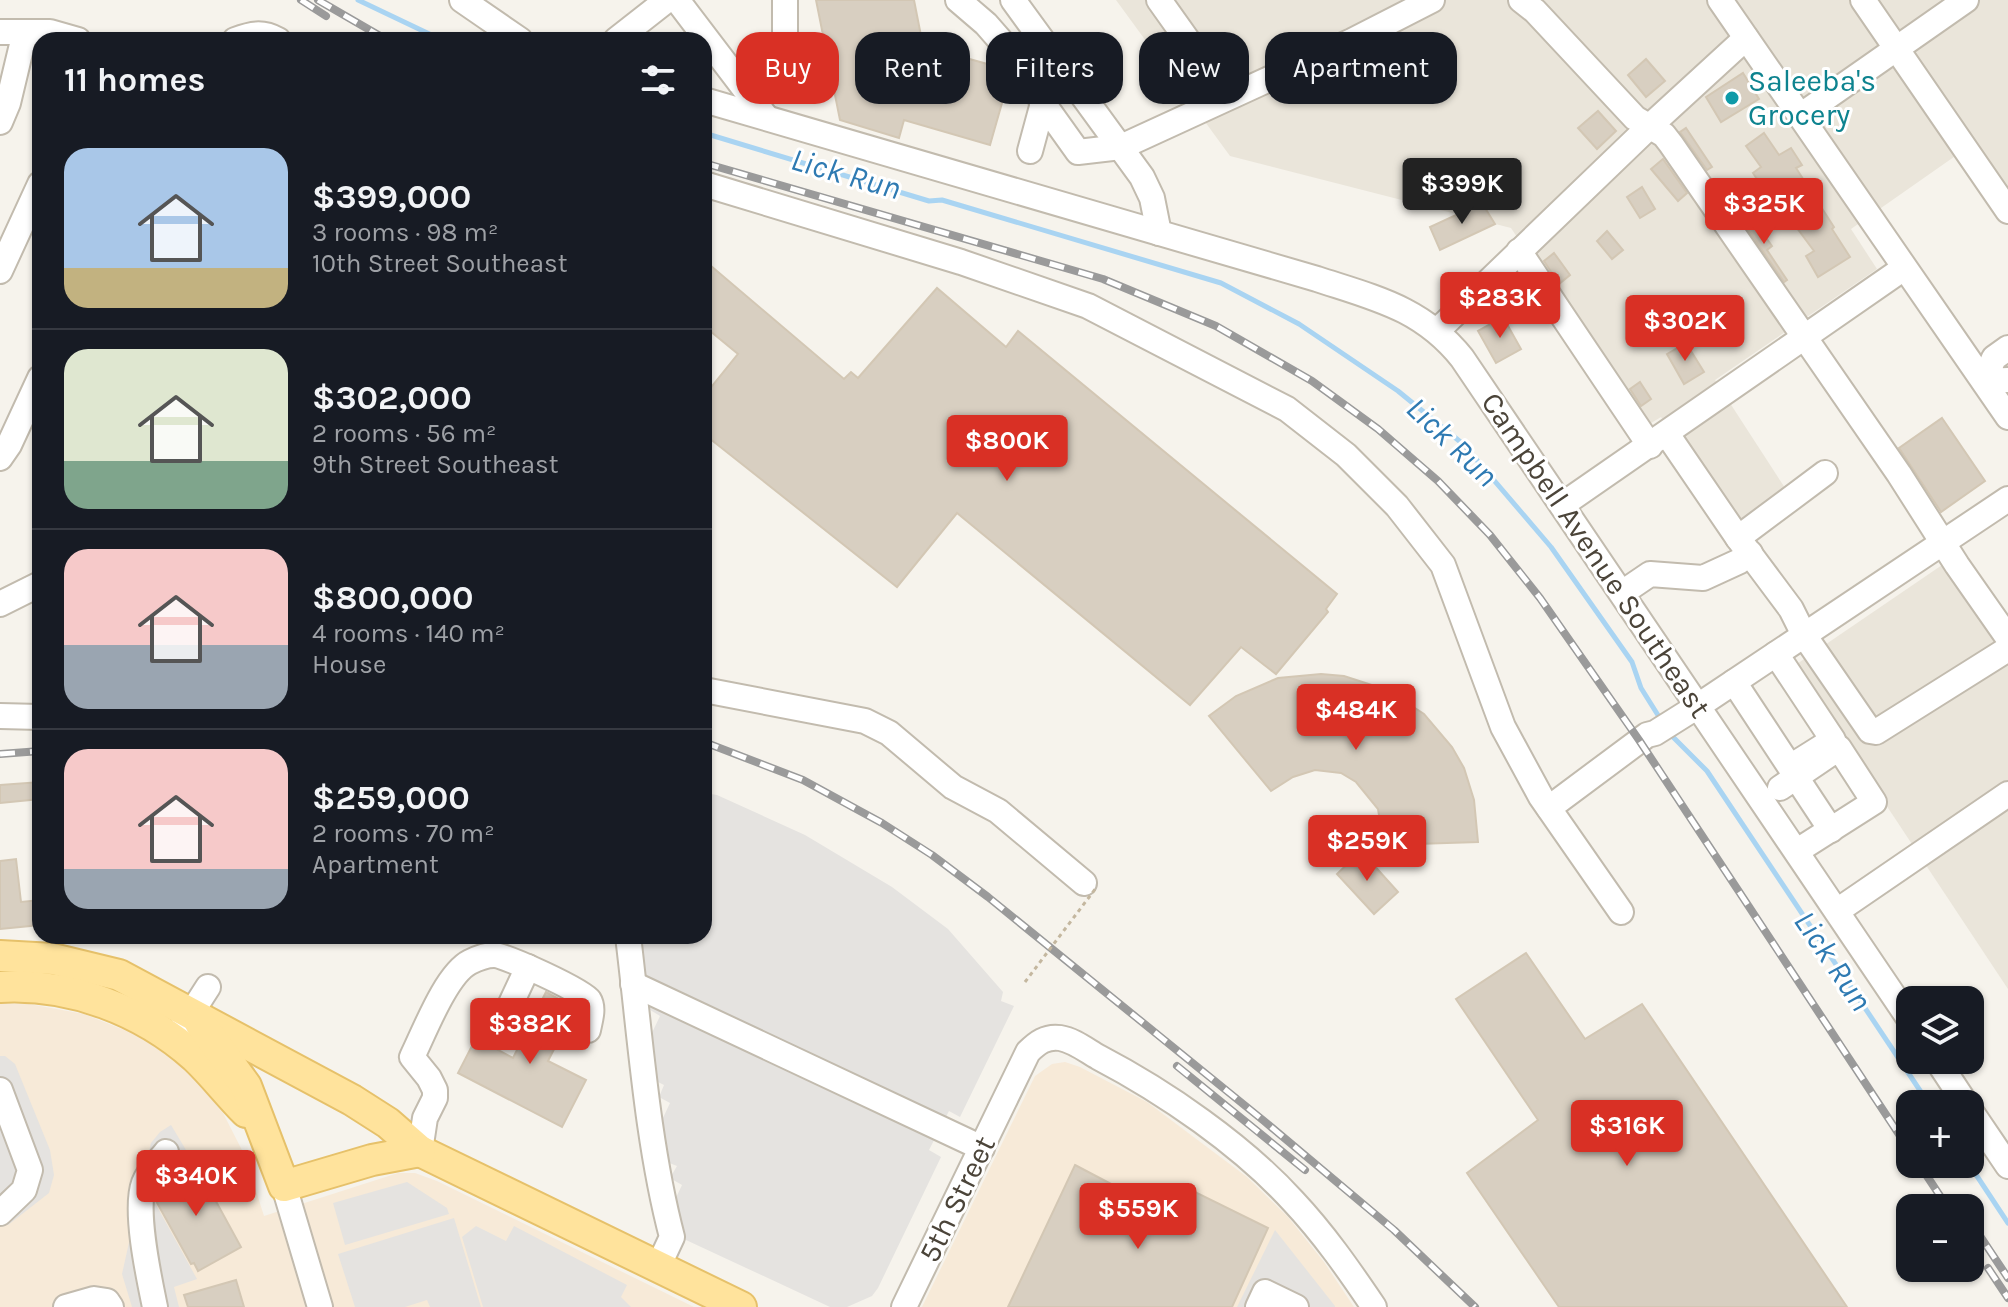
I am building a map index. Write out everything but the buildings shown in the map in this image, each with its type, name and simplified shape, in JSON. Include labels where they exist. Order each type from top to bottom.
[{"type":"main road","points":[[0,956],[53,959],[109,972],[152,991],[352,1100],[388,1123],[420,1151],[741,1307]]},
{"type":"main road","points":[[0,987],[74,994],[105,1003],[152,1025],[212,1074],[261,1128]]},
{"type":"main road","points":[[192,1013],[246,1086],[284,1186],[372,1160],[420,1151]]},
{"type":"street","points":[[462,0],[508,32]]},
{"type":"street","points":[[626,32],[667,0]]},
{"type":"street","points":[[677,0],[701,32]]},
{"type":"street","points":[[784,0],[785,32]]},
{"type":"street","points":[[958,0],[993,32]]},
{"type":"street","points":[[1159,0],[1182,32]]},
{"type":"street","points":[[1249,88],[1352,41],[1432,0]]},
{"type":"street","points":[[1521,0],[1535,11],[1635,118],[1664,135],[1671,144],[2008,638]]},
{"type":"street","points":[[1720,0],[1904,268],[1996,380]]},
{"type":"street","points":[[1863,0],[2008,211]]},
{"type":"street","points":[[1800,116],[1966,0]]},
{"type":"street","points":[[986,24],[1014,1],[1142,177],[1152,198],[1159,233]]},
{"type":"street","points":[[0,32],[32,32]]},
{"type":"street","points":[[0,122],[8,103],[25,32]]},
{"type":"street","points":[[1437,331],[1746,38]]},
{"type":"street","points":[[712,46],[766,117]]},
{"type":"street","name":"Campbell Avenue Southeast","points":[[712,102],[1317,279],[1395,305],[1437,331],[1462,358],[1622,593],[1688,712],[1797,851],[1896,999]]},
{"type":"street","points":[[1030,151],[1043,104]]},
{"type":"street","points":[[1044,104],[1078,152],[1121,147],[1213,104]]},
{"type":"street","points":[[712,186],[961,262],[1088,306],[1287,409],[1346,455],[1397,506],[1443,565],[1500,722],[1549,808],[1621,912]]},
{"type":"street","points":[[0,271],[32,201]]},
{"type":"street","points":[[1519,251],[1658,440],[1791,609],[1804,635],[1870,731],[1876,732],[2008,649]]},
{"type":"street","points":[[1562,505],[1904,268]]},
{"type":"street","points":[[2008,348],[1994,358],[1996,380],[2008,417]]},
{"type":"street","points":[[0,458],[32,395]]},
{"type":"street","points":[[1622,593],[1650,574],[1703,578],[1740,561],[1744,546],[1825,473]]},
{"type":"street","points":[[1549,808],[1639,740],[1734,682],[2008,499]]},
{"type":"street","points":[[0,604],[32,588]]},
{"type":"street","points":[[1734,682],[1790,767],[1833,740],[1776,654]]},
{"type":"street","points":[[712,692],[860,720],[883,729],[953,787],[998,811],[1090,886]]},
{"type":"street","points":[[0,716],[32,717]]},
{"type":"street","points":[[1797,851],[1831,830],[1874,802],[1839,748],[1788,782],[1831,830]]},
{"type":"street","points":[[1837,911],[2005,802]]},
{"type":"street","points":[[629,944],[664,1205],[672,1237],[658,1267]]},
{"type":"street","points":[[420,1151],[425,1118],[435,1098],[435,1090],[412,1057],[453,977],[469,962],[495,955],[528,967],[587,996],[592,1006],[588,1030]]},
{"type":"street","points":[[500,1027],[528,967]]},
{"type":"street","points":[[633,984],[982,1148]]},
{"type":"street","points":[[174,1040],[208,987]]},
{"type":"street","name":"5th Street","points":[[904,1307],[1028,1052],[1048,1038],[1069,1041],[1118,1067],[1204,1125],[1290,1198],[1315,1225],[1374,1307]]},
{"type":"street","points":[[0,1090],[30,1170],[24,1190],[0,1213]]},
{"type":"street","points":[[1984,1130],[2006,1161]]},
{"type":"street","points":[[155,1307],[142,1238],[142,1198],[144,1182],[166,1152]]},
{"type":"street","points":[[284,1186],[320,1307]]},
{"type":"street","points":[[1258,1307],[1265,1292],[1296,1307]]},
{"type":"street","points":[[66,1307],[94,1299],[107,1301],[111,1307]]},
{"type":"path","points":[[1025,982],[1090,886]]},
{"type":"shaded area","points":[[1116,0],[2008,0],[2008,198],[1971,145],[1851,229],[1877,269],[1715,380],[1787,491],[1733,528],[1661,417],[1643,428],[1511,228],[1230,156],[1192,104],[1249,104],[1249,32],[1139,32]]},
{"type":"shaded area","points":[[1948,561],[2008,648],[2008,989],[1794,666]]},
{"type":"shaded area","points":[[712,794],[805,835],[892,887],[948,929],[1003,992],[1001,1001],[1014,1006],[960,1117],[949,1111],[929,1150],[941,1157],[872,1296],[847,1307],[830,1307],[686,1240],[673,1204],[682,1185],[670,1178],[677,1166],[667,1162],[662,1120],[670,1103],[659,1097],[664,1085],[656,1081],[651,1035],[660,1016],[647,1008],[640,950],[643,944],[712,944]]},
{"type":"shaded area","points":[[0,1004],[29,1004],[84,1014],[142,1037],[187,1071],[223,1113],[245,1156],[264,1216],[398,1173],[415,1173],[694,1307],[0,1307]]},
{"type":"shaded area","points":[[0,1056],[15,1064],[50,1150],[54,1175],[49,1193],[8,1225],[0,1214]]},
{"type":"shaded area","points":[[1065,1062],[1147,1102],[1247,1177],[1288,1217],[1324,1262],[1354,1307],[922,1307],[1035,1076],[1052,1064]]},
{"type":"shaded area","points":[[171,1125],[192,1160],[150,1185],[149,1192],[197,1279],[174,1287],[179,1307],[132,1307],[122,1274],[151,1143]]},
{"type":"shaded area","points":[[407,1182],[447,1208],[449,1214],[345,1245],[333,1203]]},
{"type":"shaded area","points":[[454,1218],[481,1307],[430,1307],[427,1300],[405,1307],[355,1307],[338,1254]]},
{"type":"shaded area","points":[[476,1226],[506,1241],[514,1226],[627,1285],[621,1297],[631,1307],[483,1307],[462,1237]]},
{"type":"shaded area","points":[[1275,1230],[1335,1306],[1335,1307],[1237,1307]]},
{"type":"waterway","name":"Lick Run","points":[[358,0],[425,32]]},
{"type":"waterway","name":"Lick Run","points":[[712,135],[929,201],[942,200],[1221,283],[1299,324],[1398,391],[1463,444],[1551,547],[1632,662],[1641,688],[1661,720]]},
{"type":"waterway","name":"Lick Run","points":[[1668,732],[1707,771],[1920,1090]]},
{"type":"waterway","name":"Lick Run","points":[[1978,1178],[2008,1223]]},
{"type":"railway","points":[[301,0],[326,16]]},
{"type":"railway","points":[[318,0],[373,32]]},
{"type":"railway","points":[[712,165],[1103,279],[1216,326],[1312,381],[1378,429],[1438,481],[1490,535],[1540,598],[1639,740],[1896,1130]]},
{"type":"railway","points":[[712,745],[803,780],[882,823],[932,855],[1264,1121],[1394,1230],[1475,1307]]},
{"type":"railway","points":[[0,754],[32,752]]},
{"type":"railway","points":[[1177,1066],[1305,1170]]},
{"type":"railway","points":[[1928,1178],[1939,1194]]},
{"type":"railway","points":[[1984,1242],[2008,1278]]},
{"type":"railway","points":[[1988,1268],[2008,1298]]},
{"type":"place","name":"Saleeba's Grocery","points":[[1732,98]]}]
